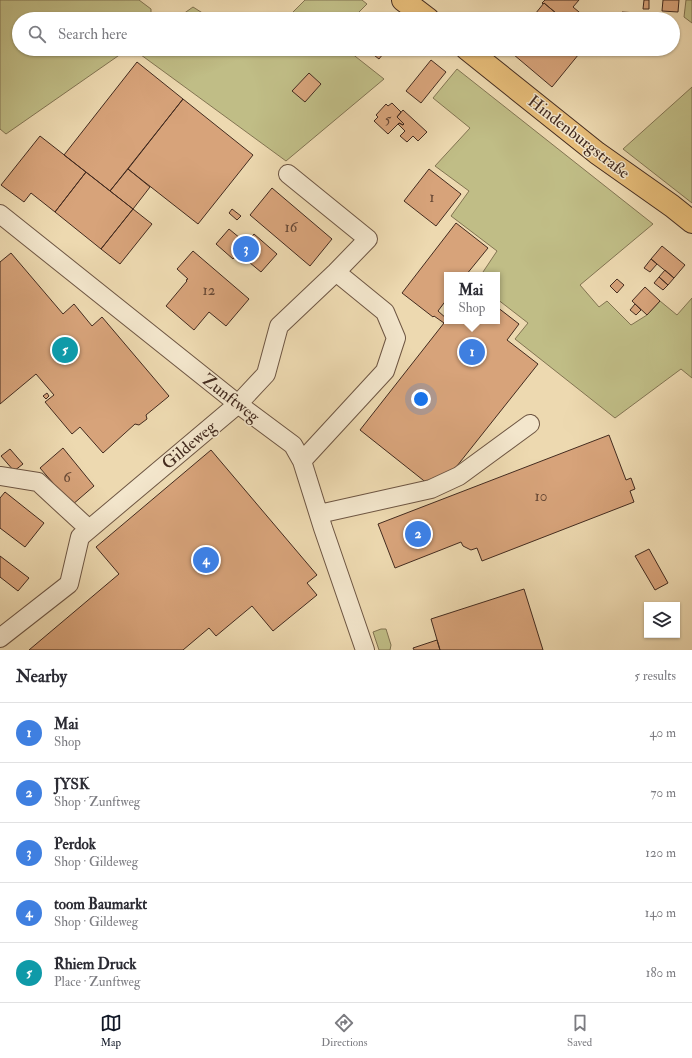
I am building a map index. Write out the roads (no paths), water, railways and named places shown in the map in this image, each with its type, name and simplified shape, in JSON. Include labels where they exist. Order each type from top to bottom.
[{"type":"main road","points":[[403,0],[419,12]]},
{"type":"main road","points":[[421,0],[436,12]]},
{"type":"main road","name":"Hindenburgstraße","points":[[477,56],[597,153],[692,222]]},
{"type":"street","name":"Gildeweg","points":[[0,638],[69,584],[80,537],[238,404],[266,374],[279,326],[336,272],[368,239],[288,174]]},
{"type":"street","name":"Zunftweg","points":[[0,214],[238,404],[293,445],[302,461],[365,650]]},
{"type":"street","points":[[302,461],[385,371],[396,338],[385,312],[336,272]]},
{"type":"street","points":[[319,514],[431,489],[458,476],[530,424]]},
{"type":"street","points":[[0,476],[38,482],[89,530]]},
{"type":"place","name":"Perdok","points":[[246,249]]},
{"type":"place","name":"Rhiem Druck","points":[[65,350]]},
{"type":"place","name":"Mai","points":[[472,352]]},
{"type":"place","name":"JYSK","points":[[418,534]]},
{"type":"place","name":"toom Baumarkt","points":[[206,560]]}]
